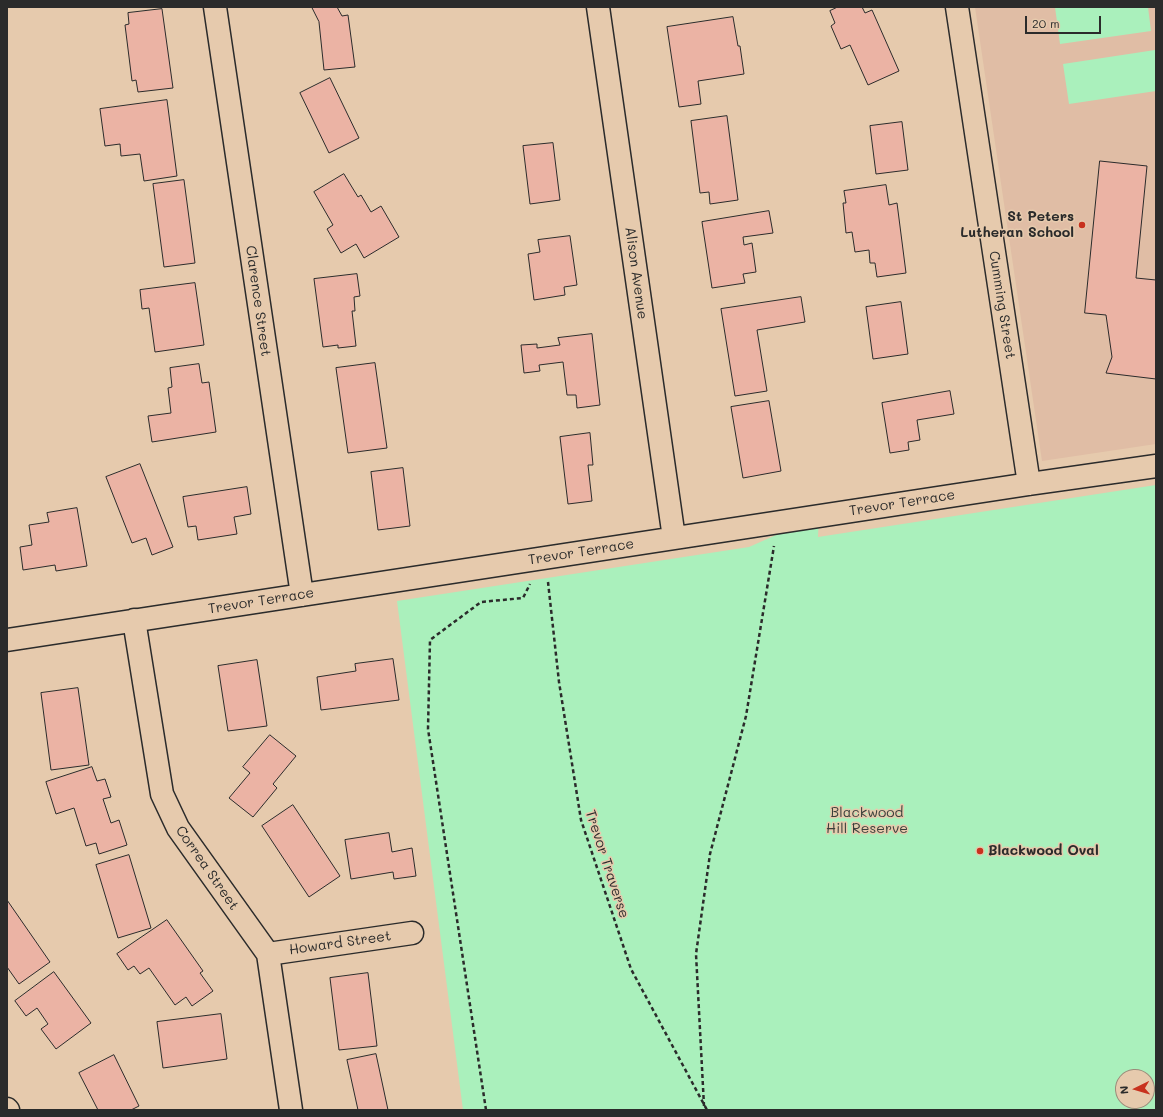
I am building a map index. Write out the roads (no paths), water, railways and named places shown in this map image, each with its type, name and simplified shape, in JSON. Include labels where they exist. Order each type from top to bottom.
[{"type":"street","name":"Clarence Street","points":[[214,7],[302,595]]},
{"type":"street","name":"Alison Avenue","points":[[598,7],[674,538]]},
{"type":"street","name":"Cumming Street","points":[[957,7],[1029,484]]},
{"type":"street","name":"Trevor Terrace","points":[[7,640],[778,522],[1156,466]]},
{"type":"street","name":"Correa Street","points":[[134,620],[162,794],[178,828],[268,954],[291,1110]]},
{"type":"street","name":"Howard Street","points":[[268,954],[412,932]]},
{"type":"place","name":"St Peters Lutheran School","points":[[1082,225]]},
{"type":"place","name":"Blackwood Oval","points":[[980,851]]},
{"type":"park label","name":"Blackwood Hill Reserve","points":[[867,822]]}]
